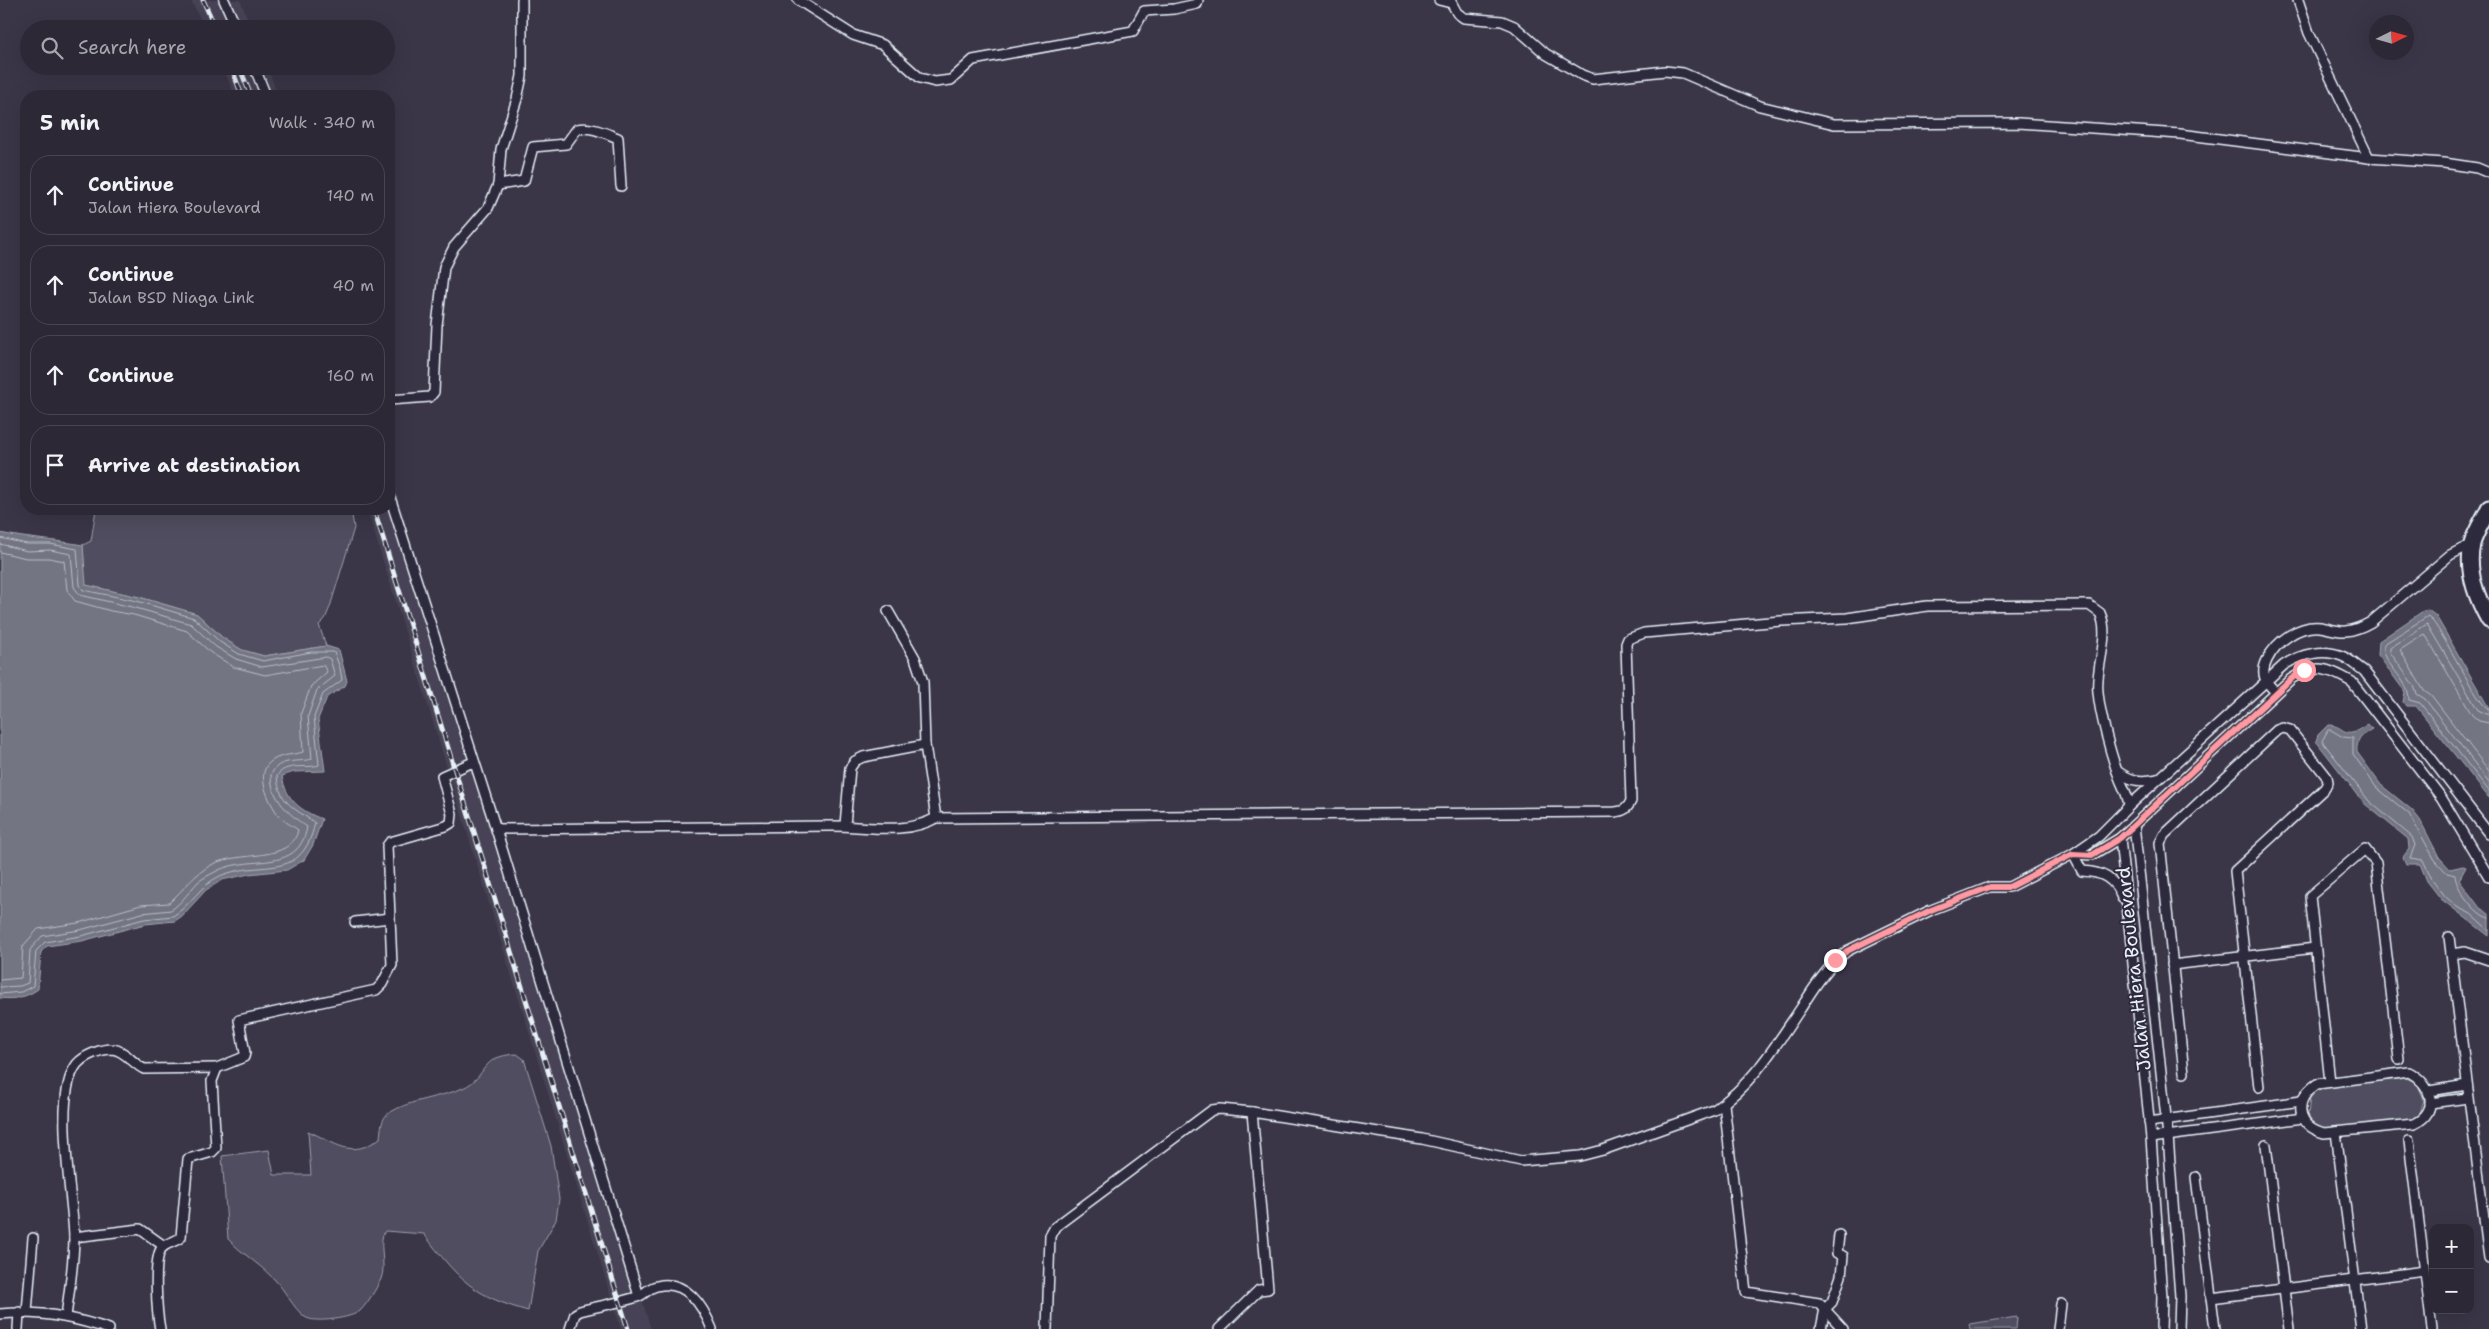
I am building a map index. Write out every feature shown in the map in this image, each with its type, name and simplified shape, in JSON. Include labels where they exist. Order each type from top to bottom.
[{"type":"main road","points":[[2489,508],[2472,544],[2472,574],[2477,598],[2489,620]]},
{"type":"street","points":[[224,0],[233,20]]},
{"type":"street","points":[[395,400],[430,397],[434,392],[437,325],[444,267],[454,247],[488,208],[498,185],[501,149],[517,99],[522,76],[522,0]]},
{"type":"street","points":[[798,0],[853,35],[883,45],[920,78],[935,82],[951,80],[973,60],[1133,31],[1144,11],[1174,9],[1197,4],[1198,0]]},
{"type":"street","points":[[1439,0],[1451,1],[1457,13],[1464,18],[1502,21],[1514,26],[1546,54],[1582,75],[1593,79],[1665,71],[1683,73],[1760,106],[1834,124],[2019,123],[2180,134],[2369,158],[2444,163],[2477,168],[2489,173]]},
{"type":"street","points":[[2298,0],[2309,33],[2369,158]]},
{"type":"street","points":[[258,75],[264,90]]},
{"type":"street","points":[[498,185],[524,181],[533,147],[566,144],[577,129],[583,128],[602,131],[618,138],[621,186]]},
{"type":"street","points":[[395,513],[496,830],[639,1296]]},
{"type":"street","points":[[2276,692],[2266,682],[2263,669],[2270,654],[2287,638],[2298,630],[2318,627],[2345,632],[2360,628],[2371,622],[2450,555],[2472,544]]},
{"type":"street","points":[[496,830],[845,825],[904,829],[918,827],[936,818],[1623,811],[1628,807],[1631,800],[1626,644],[1628,639],[1644,634],[1864,616],[1927,606],[2088,605],[2095,608],[2104,620],[2098,666],[2098,692],[2117,771],[2128,794],[2129,806]]},
{"type":"street","points":[[888,611],[916,658],[921,674],[924,745],[936,818]]},
{"type":"street","points":[[1046,1329],[1050,1236],[1056,1227],[1203,1115],[1220,1109],[1252,1112],[1422,1138],[1528,1161],[1580,1156],[1603,1150],[1714,1110],[1724,1104],[1752,1077],[1835,960],[1847,951],[1931,910],[1990,887],[2009,887],[2073,854],[2108,827],[2158,779],[2266,682],[2298,656],[2321,652],[2344,657],[2364,671],[2489,834]]},
{"type":"street","points":[[2073,854],[2092,855],[2120,838],[2276,692],[2304,670],[2322,668],[2336,672],[2352,682],[2441,798],[2489,877]]},
{"type":"street","points":[[2184,1073],[2160,843],[2164,835],[2277,730],[2284,728],[2290,730],[2327,777],[2328,782],[2325,788],[2235,871],[2259,1087]]},
{"type":"street","points":[[845,825],[850,768],[855,761],[863,757],[924,745]]},
{"type":"street","points":[[66,1317],[74,1237],[68,1181],[66,1096],[77,1064],[93,1053],[113,1049],[125,1054],[135,1064],[144,1069],[217,1068],[244,1057],[240,1018],[376,990],[382,984],[392,965],[387,846],[390,842],[451,823],[452,814],[442,776],[473,762]]},
{"type":"street","points":[[2117,771],[2128,780],[2142,782],[2158,779]]},
{"type":"street","points":[[2122,814],[2134,825]]},
{"type":"street","name":"Jalan Hiera Boulevard","points":[[2134,825],[2168,1136],[2180,1296],[2179,1329]]},
{"type":"street","points":[[2108,827],[2120,838]]},
{"type":"street","name":"Jalan Hiera Boulevard","points":[[2120,838],[2151,1138],[2162,1297],[2161,1329]]},
{"type":"street","points":[[2330,1082],[2310,896],[2365,849],[2376,862],[2399,1059]]},
{"type":"street","points":[[2073,854],[2082,871],[2096,872],[2117,885],[2127,913]]},
{"type":"street","points":[[355,922],[390,918]]},
{"type":"street","points":[[2449,937],[2468,1098],[2485,1198],[2489,1259]]},
{"type":"street","points":[[2172,964],[2315,948]]},
{"type":"street","points":[[2451,954],[2466,952],[2489,960]]},
{"type":"street","points":[[160,1329],[158,1264],[160,1251],[164,1246],[181,1237],[188,1159],[212,1152],[216,1148],[212,1081],[217,1068]]},
{"type":"street","points":[[2409,1072],[2418,1077],[2429,1090],[2430,1102],[2426,1116],[2414,1124],[2324,1133],[2311,1129],[2303,1118],[2301,1101],[2307,1091],[2317,1084],[2330,1082],[2409,1072]]},
{"type":"street","points":[[2429,1090],[2467,1085]]},
{"type":"street","points":[[2430,1102],[2468,1098]]},
{"type":"street","points":[[2149,1122],[2301,1101]]},
{"type":"street","points":[[1724,1104],[1746,1292],[1818,1303],[1844,1329]]},
{"type":"street","points":[[1219,1329],[1259,1290],[1268,1289],[1252,1112]]},
{"type":"street","points":[[2223,1112],[2225,1128]]},
{"type":"street","points":[[2151,1138],[2303,1118]]},
{"type":"street","points":[[2336,1132],[2361,1329]]},
{"type":"street","points":[[2408,1141],[2432,1329]]},
{"type":"street","points":[[2266,1145],[2289,1329]]},
{"type":"street","points":[[2196,1177],[2215,1329]]},
{"type":"street","points":[[74,1237],[140,1229],[164,1246]]},
{"type":"street","points":[[1821,1329],[1825,1308],[1832,1302],[1841,1276],[1843,1256],[1836,1253],[1839,1234]]},
{"type":"street","points":[[18,1329],[23,1312],[33,1238]]},
{"type":"street","points":[[2211,1298],[2425,1271]]},
{"type":"street","points":[[570,1329],[575,1314],[580,1310],[639,1296],[656,1286],[677,1286],[694,1297],[704,1311],[712,1329]]},
{"type":"street","points":[[2058,1329],[2061,1304]]},
{"type":"street","points":[[0,1314],[23,1312],[66,1317],[109,1329]]},
{"type":"shaded area","points":[[191,0],[240,0],[248,20],[201,20]]},
{"type":"shaded area","points":[[226,75],[270,75],[276,90],[232,90]]},
{"type":"shaded area","points":[[395,490],[651,1329],[621,1329],[369,515],[395,515]]},
{"type":"shaded area","points":[[95,515],[352,515],[354,528],[330,607],[325,619],[319,625],[326,646],[264,656],[242,650],[223,638],[197,614],[139,597],[85,585],[83,545],[91,541]]},
{"type":"shaded area","points":[[517,1054],[524,1059],[551,1146],[559,1199],[556,1220],[538,1251],[528,1311],[493,1299],[468,1284],[447,1263],[424,1234],[385,1231],[382,1240],[383,1273],[372,1296],[363,1308],[356,1314],[341,1318],[310,1319],[296,1309],[269,1274],[228,1239],[222,1156],[269,1150],[274,1175],[311,1175],[308,1131],[335,1144],[352,1149],[370,1145],[380,1138],[383,1121],[389,1113],[398,1108],[463,1088],[477,1078],[485,1067],[496,1058]]},
{"type":"shaded area","points":[[2406,1078],[2417,1083],[2424,1099],[2420,1115],[2412,1119],[2322,1129],[2316,1127],[2308,1115],[2310,1097],[2320,1088]]},
{"type":"shaded area","points":[[2017,1317],[2016,1329],[1970,1329],[1969,1324]]},
{"type":"water","points":[[0,533],[83,545],[86,585],[139,597],[197,614],[223,638],[242,650],[264,656],[326,646],[339,650],[347,681],[345,686],[327,697],[318,719],[325,771],[294,772],[282,776],[287,792],[296,804],[322,819],[313,845],[304,860],[287,870],[249,874],[222,880],[206,890],[175,921],[145,924],[82,941],[47,946],[41,952],[38,989],[25,996],[10,999],[0,998]]},
{"type":"water","points":[[2428,610],[2436,616],[2489,708],[2489,798],[2416,706],[2406,706],[2403,702],[2405,692],[2378,655],[2379,641],[2423,611]]},
{"type":"water","points":[[2368,724],[2372,729],[2360,738],[2357,752],[2381,785],[2412,810],[2420,820],[2439,857],[2450,869],[2466,867],[2459,880],[2480,908],[2489,914],[2489,936],[2441,899],[2427,881],[2420,864],[2406,864],[2403,857],[2409,849],[2408,839],[2365,804],[2316,741],[2318,735],[2328,725],[2353,732]]},
{"type":"railway","points":[[203,0],[212,20]]},
{"type":"railway","points":[[234,75],[240,90]]},
{"type":"railway","points":[[243,75],[249,90]]},
{"type":"railway","points":[[376,515],[628,1329]]},
{"type":"route","points":[[1835,960],[1847,951],[1931,910],[1990,887],[2009,887],[2073,854],[2092,855],[2120,838],[2291,679],[2304,670]]}]
